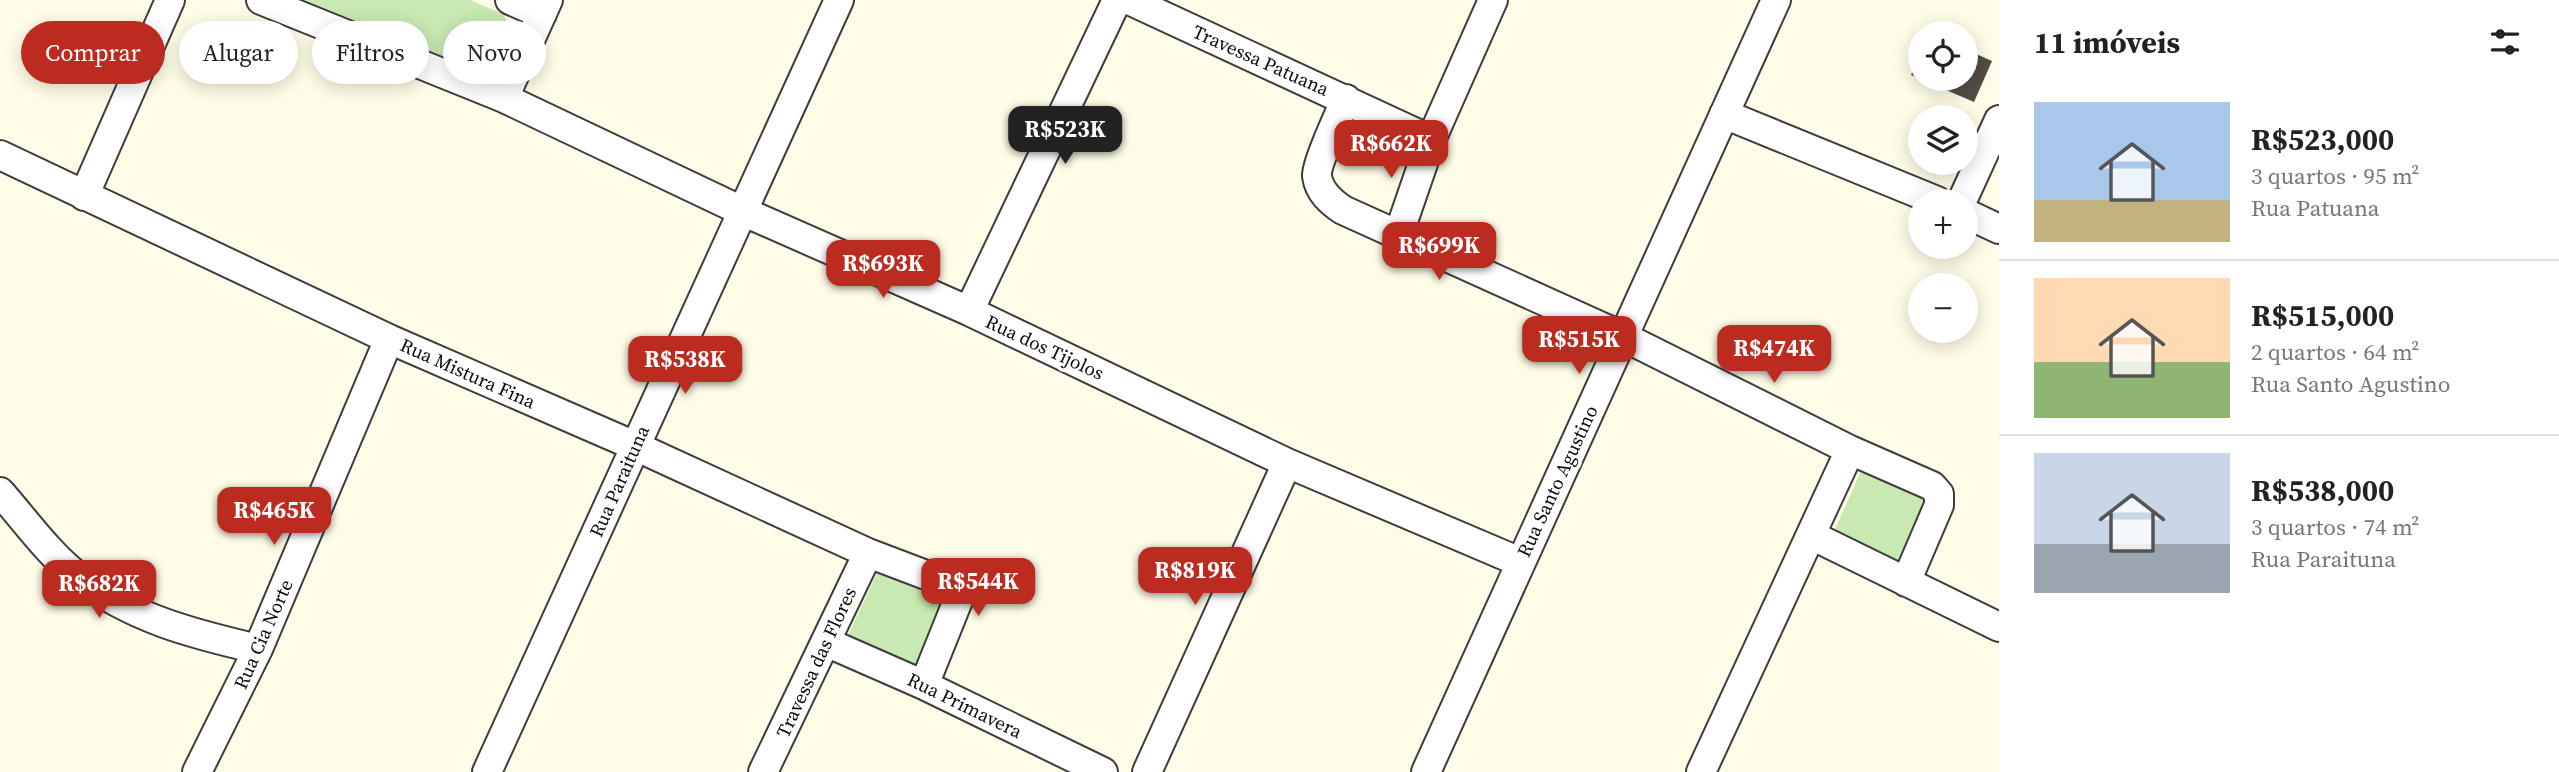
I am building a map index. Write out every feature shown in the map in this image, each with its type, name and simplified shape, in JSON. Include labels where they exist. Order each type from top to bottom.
[{"type":"street","points":[[84,195],[170,0]]},
{"type":"street","name":"Rua dos Tijolos","points":[[261,0],[504,97],[741,211],[969,311],[1287,463],[1520,562]]},
{"type":"street","points":[[504,97],[545,7],[510,0]]},
{"type":"street","name":"Rua Paraituna","points":[[487,772],[839,0]]},
{"type":"street","points":[[969,311],[1117,0]]},
{"type":"street","name":"Travessa Patuana","points":[[1129,0],[1431,140]]},
{"type":"street","points":[[1398,236],[1431,140],[1493,0]]},
{"type":"street","name":"Rua Santo Agustino","points":[[1426,772],[1776,0]]},
{"type":"street","points":[[1346,99],[1317,173],[1321,188],[1330,201],[1398,236],[1624,337],[1850,450],[1923,481],[1939,495],[1939,505],[1906,582]]},
{"type":"street","points":[[1724,114],[1908,189]]},
{"type":"street","points":[[1967,189],[1999,120]]},
{"type":"street","name":"Rua Mistura Fina","points":[[0,155],[389,339],[635,446],[867,553],[955,586],[959,598],[924,685]]},
{"type":"street","points":[[1978,219],[1999,229]]},
{"type":"street","name":"Rua Cia Norte","points":[[197,772],[258,649],[389,339]]},
{"type":"street","points":[[1712,768],[1850,450]]},
{"type":"street","points":[[1147,772],[1287,463]]},
{"type":"street","points":[[0,492],[75,574],[113,600],[182,631],[258,649]]},
{"type":"street","points":[[1811,535],[1999,627]]},
{"type":"street","name":"Travessa das Flores","points":[[763,772],[867,553]]},
{"type":"street","name":"Rua Primavera","points":[[826,642],[924,685],[1103,772]]},
{"type":"green space","points":[[305,0],[470,0],[503,14],[506,21],[443,21],[443,56],[429,50],[429,21],[357,21]]},
{"type":"green space","points":[[1864,464],[1931,494],[1898,566],[1832,536]]},
{"type":"green space","points":[[880,566],[946,595],[914,667],[847,638]]},
{"type":"building","points":[[1978,55],[1992,61],[1974,102],[1948,91],[1978,91]]}]
